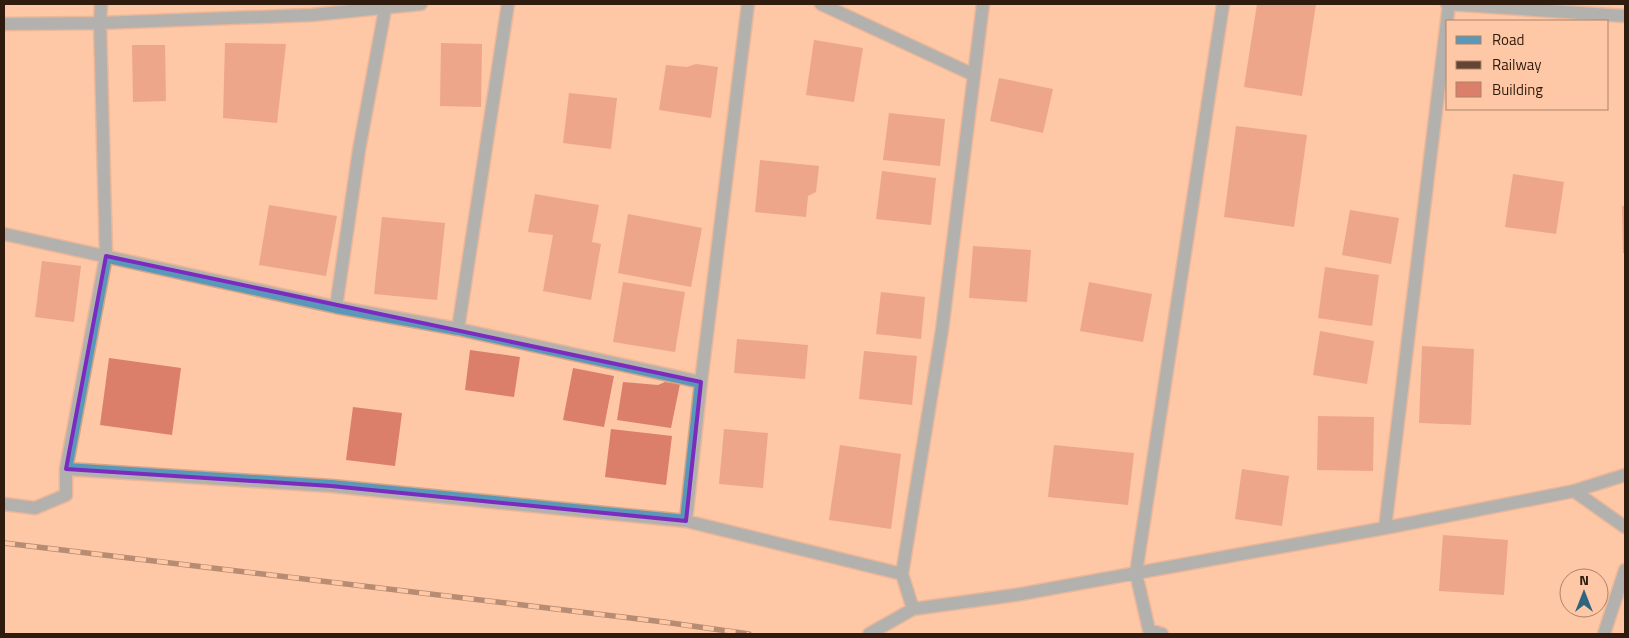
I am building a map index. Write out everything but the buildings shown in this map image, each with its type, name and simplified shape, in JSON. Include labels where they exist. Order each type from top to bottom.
[{"type":"street","points":[[4,504],[35,508],[66,495],[66,469],[106,256],[101,4]]},
{"type":"street","points":[[4,24],[100,23],[312,15],[386,5],[421,4]]},
{"type":"street","points":[[458,329],[508,4]]},
{"type":"street","points":[[686,521],[701,382],[748,4]]},
{"type":"street","points":[[821,4],[974,75]]},
{"type":"street","points":[[913,609],[902,574],[942,330],[983,4]]},
{"type":"street","points":[[1162,634],[1149,630],[1136,573],[1223,4]]},
{"type":"street","points":[[1446,20],[1448,4],[1625,16]]},
{"type":"street","points":[[336,307],[359,150],[386,5]]},
{"type":"street","points":[[1385,528],[1446,21]]},
{"type":"street","points":[[4,234],[336,307],[458,329],[701,382]]},
{"type":"street","points":[[66,469],[331,486],[686,521],[902,574]]},
{"type":"street","points":[[869,634],[913,609],[1016,595],[1385,528],[1574,491],[1625,475]]},
{"type":"street","points":[[1574,491],[1625,527]]},
{"type":"street","points":[[1604,634],[1625,570]]},
{"type":"highlighted area","points":[[106,256],[701,382],[686,521],[331,486],[66,469]]},
{"type":"railway","points":[[4,543],[664,622],[749,634]]}]
